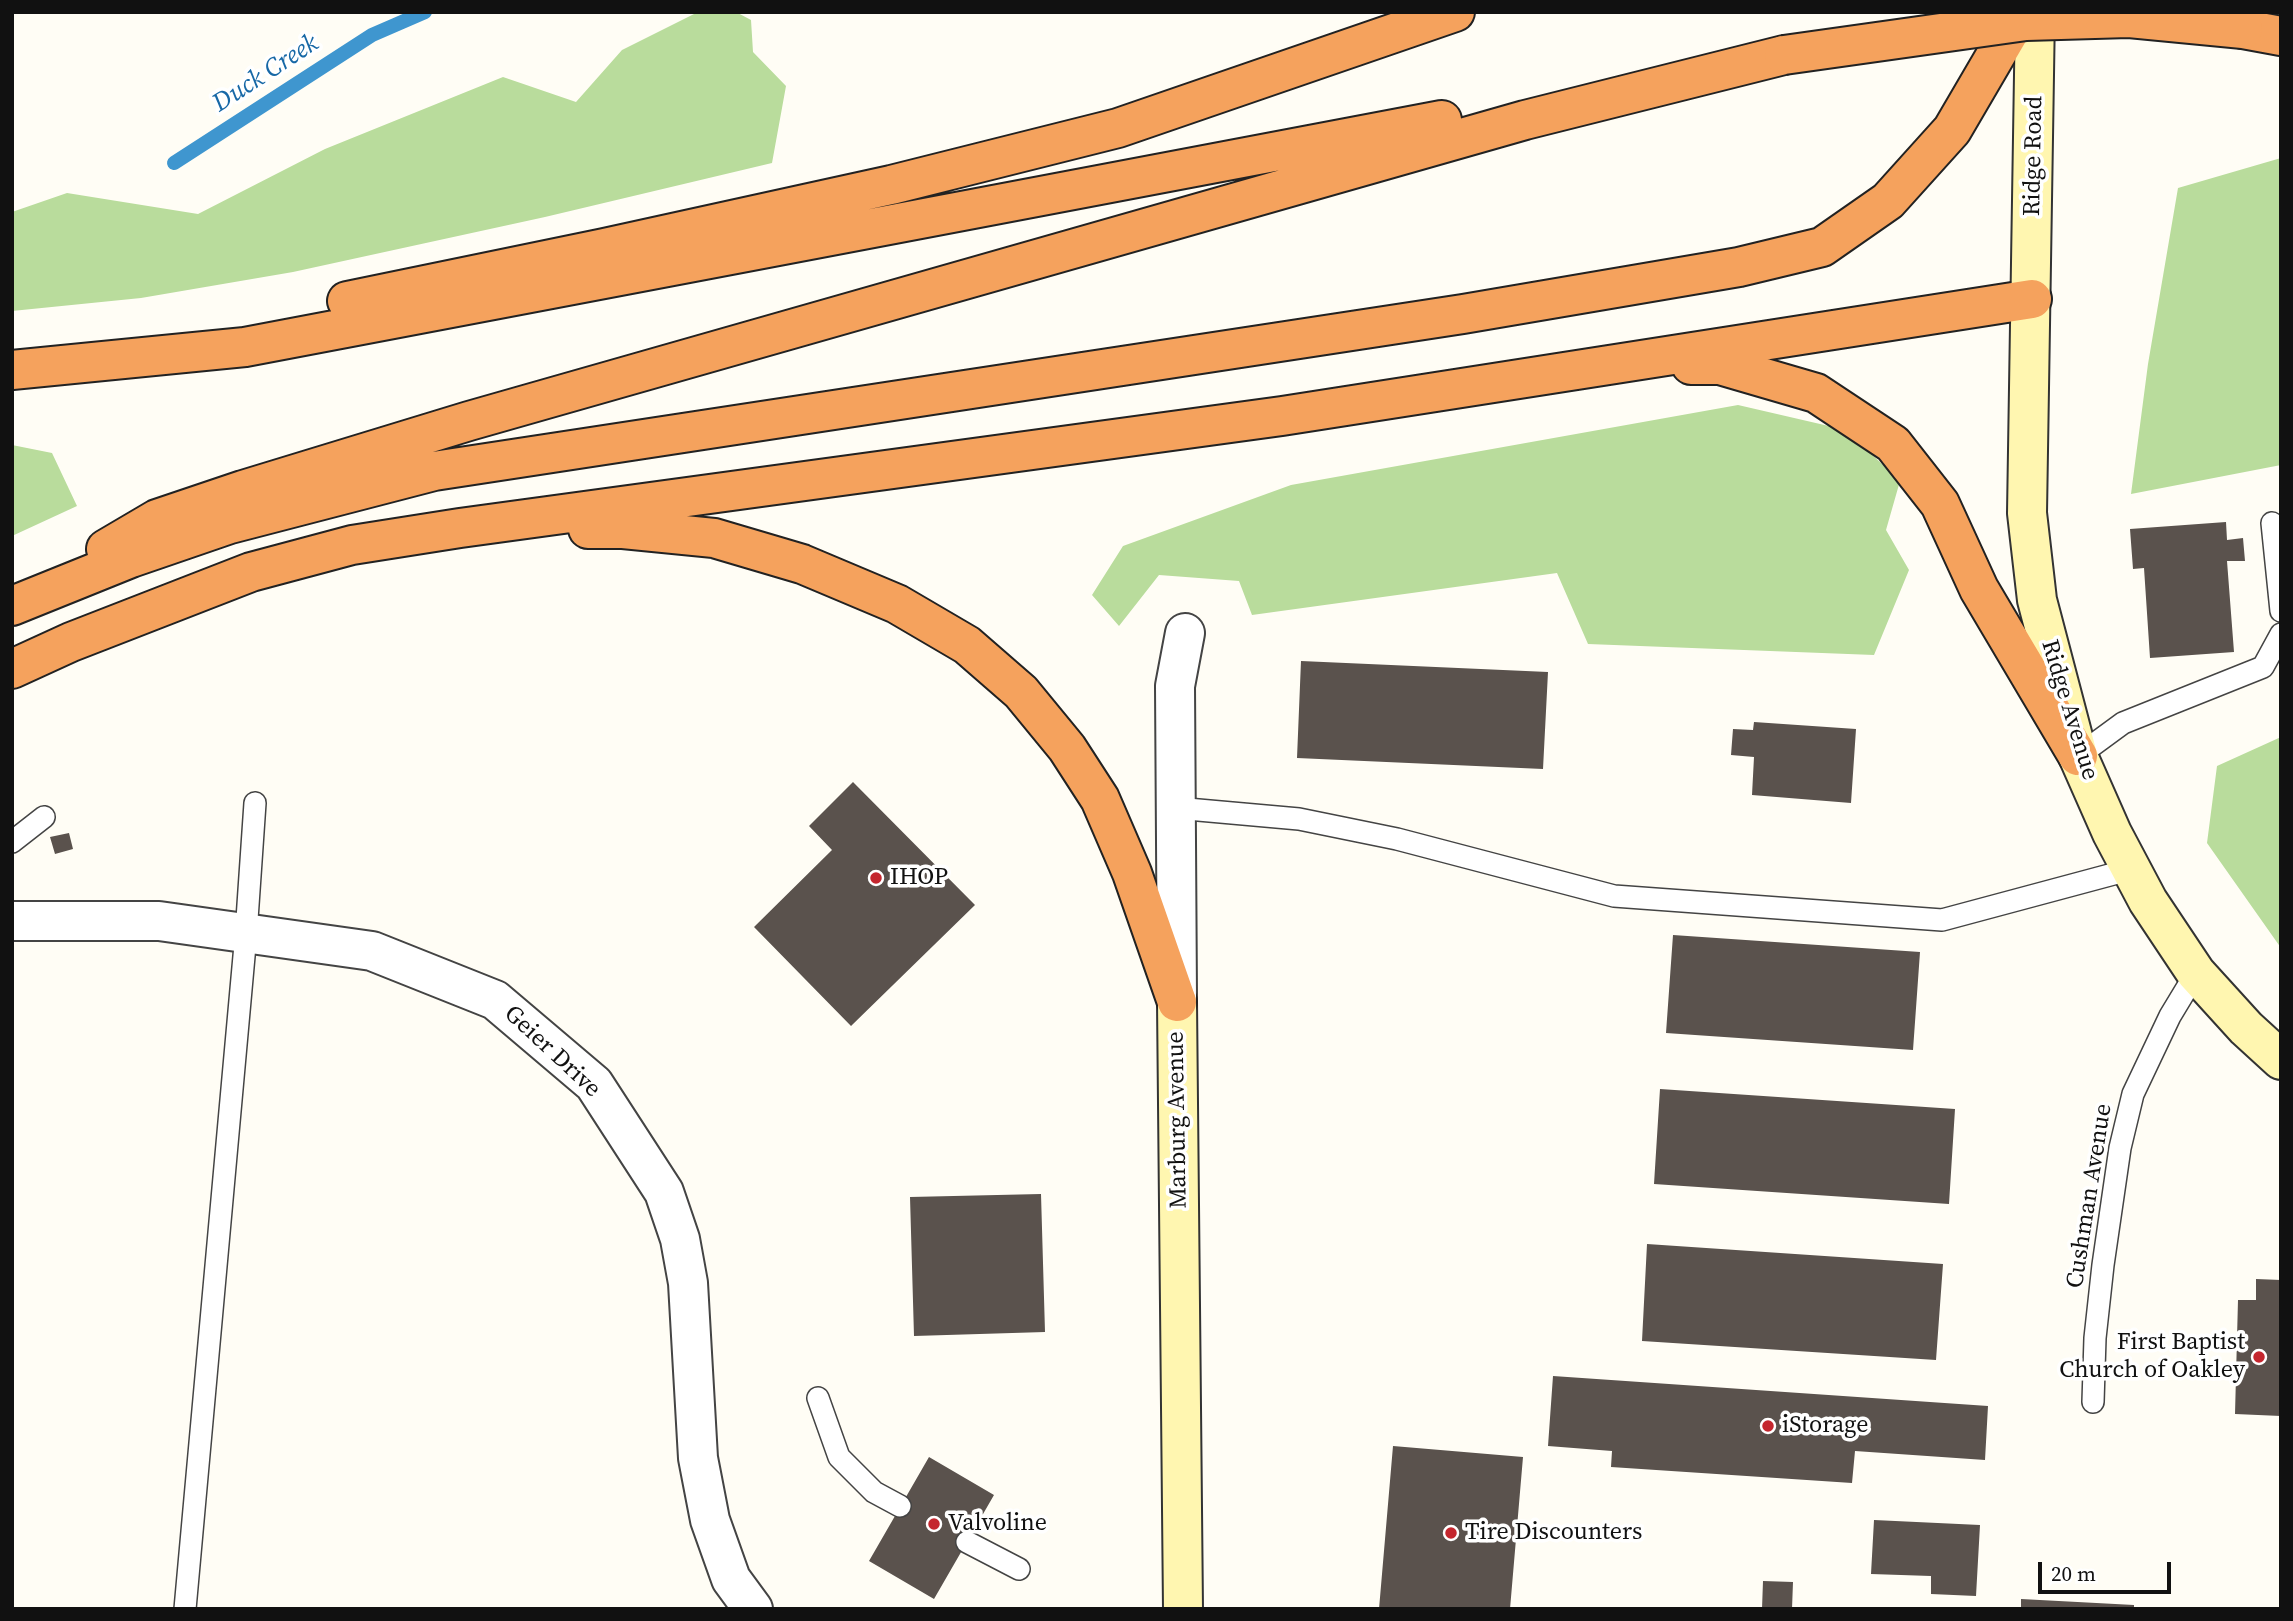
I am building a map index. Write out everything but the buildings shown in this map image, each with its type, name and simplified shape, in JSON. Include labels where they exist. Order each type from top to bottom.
[{"type":"highway","points":[[12,370],[604,248],[891,185],[1118,128],[1455,12]]},
{"type":"highway","points":[[12,605],[131,558],[230,524],[434,471],[1463,314],[1740,267],[1822,247],[1888,201],[1952,130],[2021,12]]},
{"type":"highway","points":[[12,370],[245,347],[1784,55],[2026,20],[2129,18],[2244,29],[2281,36]]},
{"type":"highway","points":[[12,605],[157,519],[243,490],[469,421],[1499,127],[1784,55]]},
{"type":"highway","points":[[12,669],[122,621],[251,572],[352,545],[1282,416],[2032,299]]},
{"type":"highway","points":[[1619,364],[1720,365],[1804,389],[1815,393],[1893,444],[1940,504],[1979,590],[2078,756]]},
{"type":"highway","points":[[460,528],[623,529],[714,538],[802,564],[897,604],[967,645],[1021,692],[1067,748],[1100,799],[1132,873],[1177,1002]]},
{"type":"main road","name":"Ridge Road","points":[[2032,299],[2035,12]]},
{"type":"main road","name":"Ridge Avenue","points":[[2032,299],[2028,368],[2029,526],[2037,600],[2078,756],[2112,833],[2148,901],[2196,973],[2246,1028],[2281,1060]]},
{"type":"main road","name":"Marburg Avenue","points":[[1177,1002],[1183,1609]]},
{"type":"street","name":"Marburg Avenue","points":[[1177,1002],[1175,686],[1185,633]]},
{"type":"street","name":"Geier Drive","points":[[12,922],[159,921],[372,951],[495,1000],[594,1084],[664,1192],[680,1239],[688,1283],[700,1471],[710,1520],[731,1579],[753,1609]]},
{"type":"lane","points":[[2272,523],[2281,611]]},
{"type":"lane","points":[[2078,756],[2123,723],[2263,667],[2281,634]]},
{"type":"lane","points":[[186,1609],[246,933],[255,803]]},
{"type":"lane","points":[[1176,808],[1312,821],[1397,839],[1615,896],[1942,920],[2132,869]]},
{"type":"lane","points":[[12,842],[44,817]]},
{"type":"lane","name":"Cushman Avenue","points":[[2093,1402],[2095,1338],[2120,1148],[2133,1094],[2170,1016],[2196,973]]},
{"type":"lane","points":[[818,1398],[839,1457],[874,1492],[900,1506]]},
{"type":"lane","points":[[967,1542],[1019,1569]]},
{"type":"green space","points":[[698,12],[736,12],[751,20],[753,52],[786,86],[772,163],[545,217],[293,272],[141,298],[12,311],[12,212],[67,193],[198,214],[325,149],[503,77],[576,102],[622,50]]},
{"type":"green space","points":[[2281,158],[2281,465],[2131,494],[2148,364],[2178,188]]},
{"type":"green space","points":[[1738,405],[1846,430],[1900,481],[1886,530],[1909,570],[1874,655],[1588,644],[1557,573],[1252,615],[1239,581],[1159,575],[1119,626],[1092,595],[1123,546],[1291,485]]},
{"type":"green space","points":[[12,445],[52,453],[77,506],[12,536]]},
{"type":"green space","points":[[2281,737],[2281,948],[2207,843],[2217,766]]},
{"type":"waterway","name":"Duck Creek","points":[[174,163],[372,35],[425,12]]},
{"type":"place","name":"IHOP","points":[[876,878]]},
{"type":"place","name":"First Baptist Church of Oakley","points":[[2259,1357]]},
{"type":"place","name":"iStorage","points":[[1768,1426]]},
{"type":"place","name":"Valvoline","points":[[934,1524]]},
{"type":"place","name":"Tire Discounters","points":[[1451,1533]]}]
